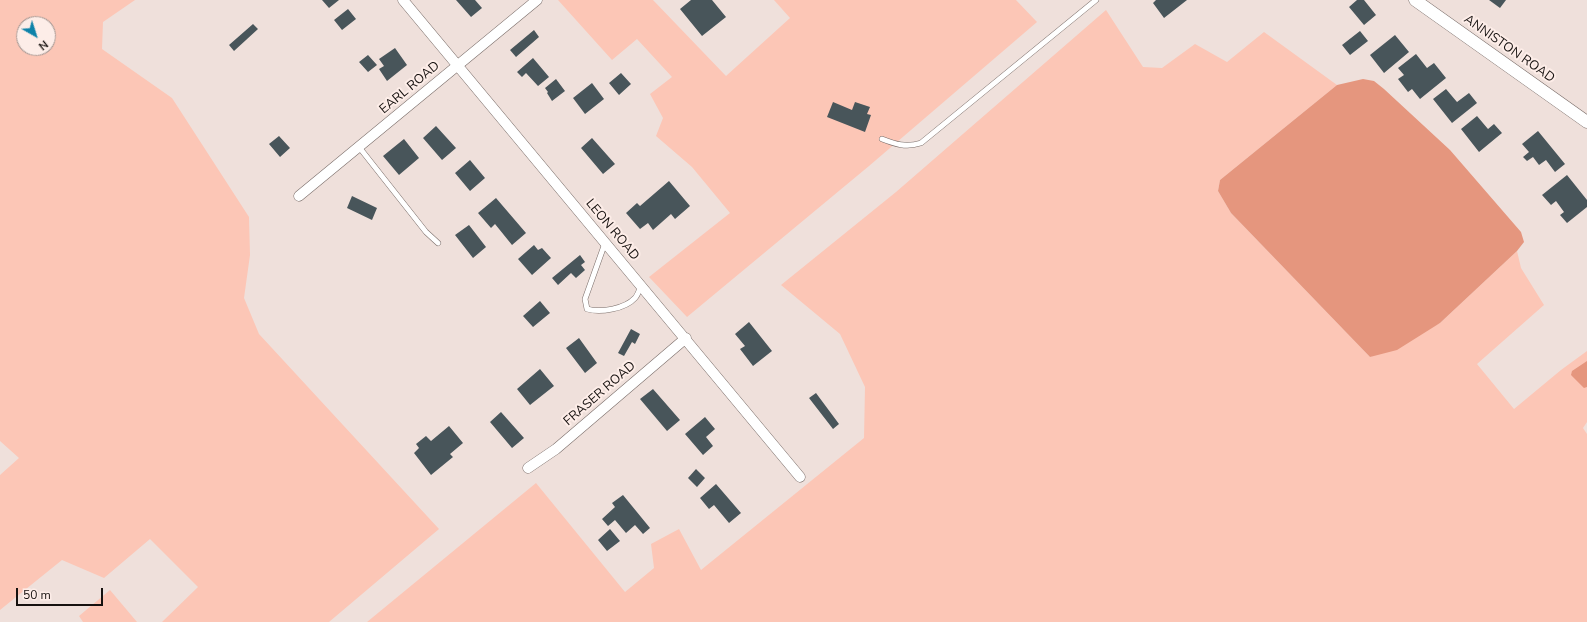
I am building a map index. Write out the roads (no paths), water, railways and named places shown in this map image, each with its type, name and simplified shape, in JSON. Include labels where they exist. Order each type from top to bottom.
[{"type":"street","name":"LEON ROAD","points":[[403,0],[686,338],[800,477]]},
{"type":"street","name":"EARL ROAD","points":[[299,196],[537,0]]},
{"type":"street","name":"ANNISTON ROAD","points":[[1415,0],[1587,122]]},
{"type":"street","name":"FRASER ROAD","points":[[528,468],[556,449],[686,338]]},
{"type":"lane","points":[[882,139],[904,146],[912,146],[921,143],[1096,0]]},
{"type":"lane","points":[[359,147],[412,215],[426,232],[438,243]]},
{"type":"lane","points":[[605,243],[585,299],[587,309],[595,311],[628,304],[636,297],[641,286]]}]
